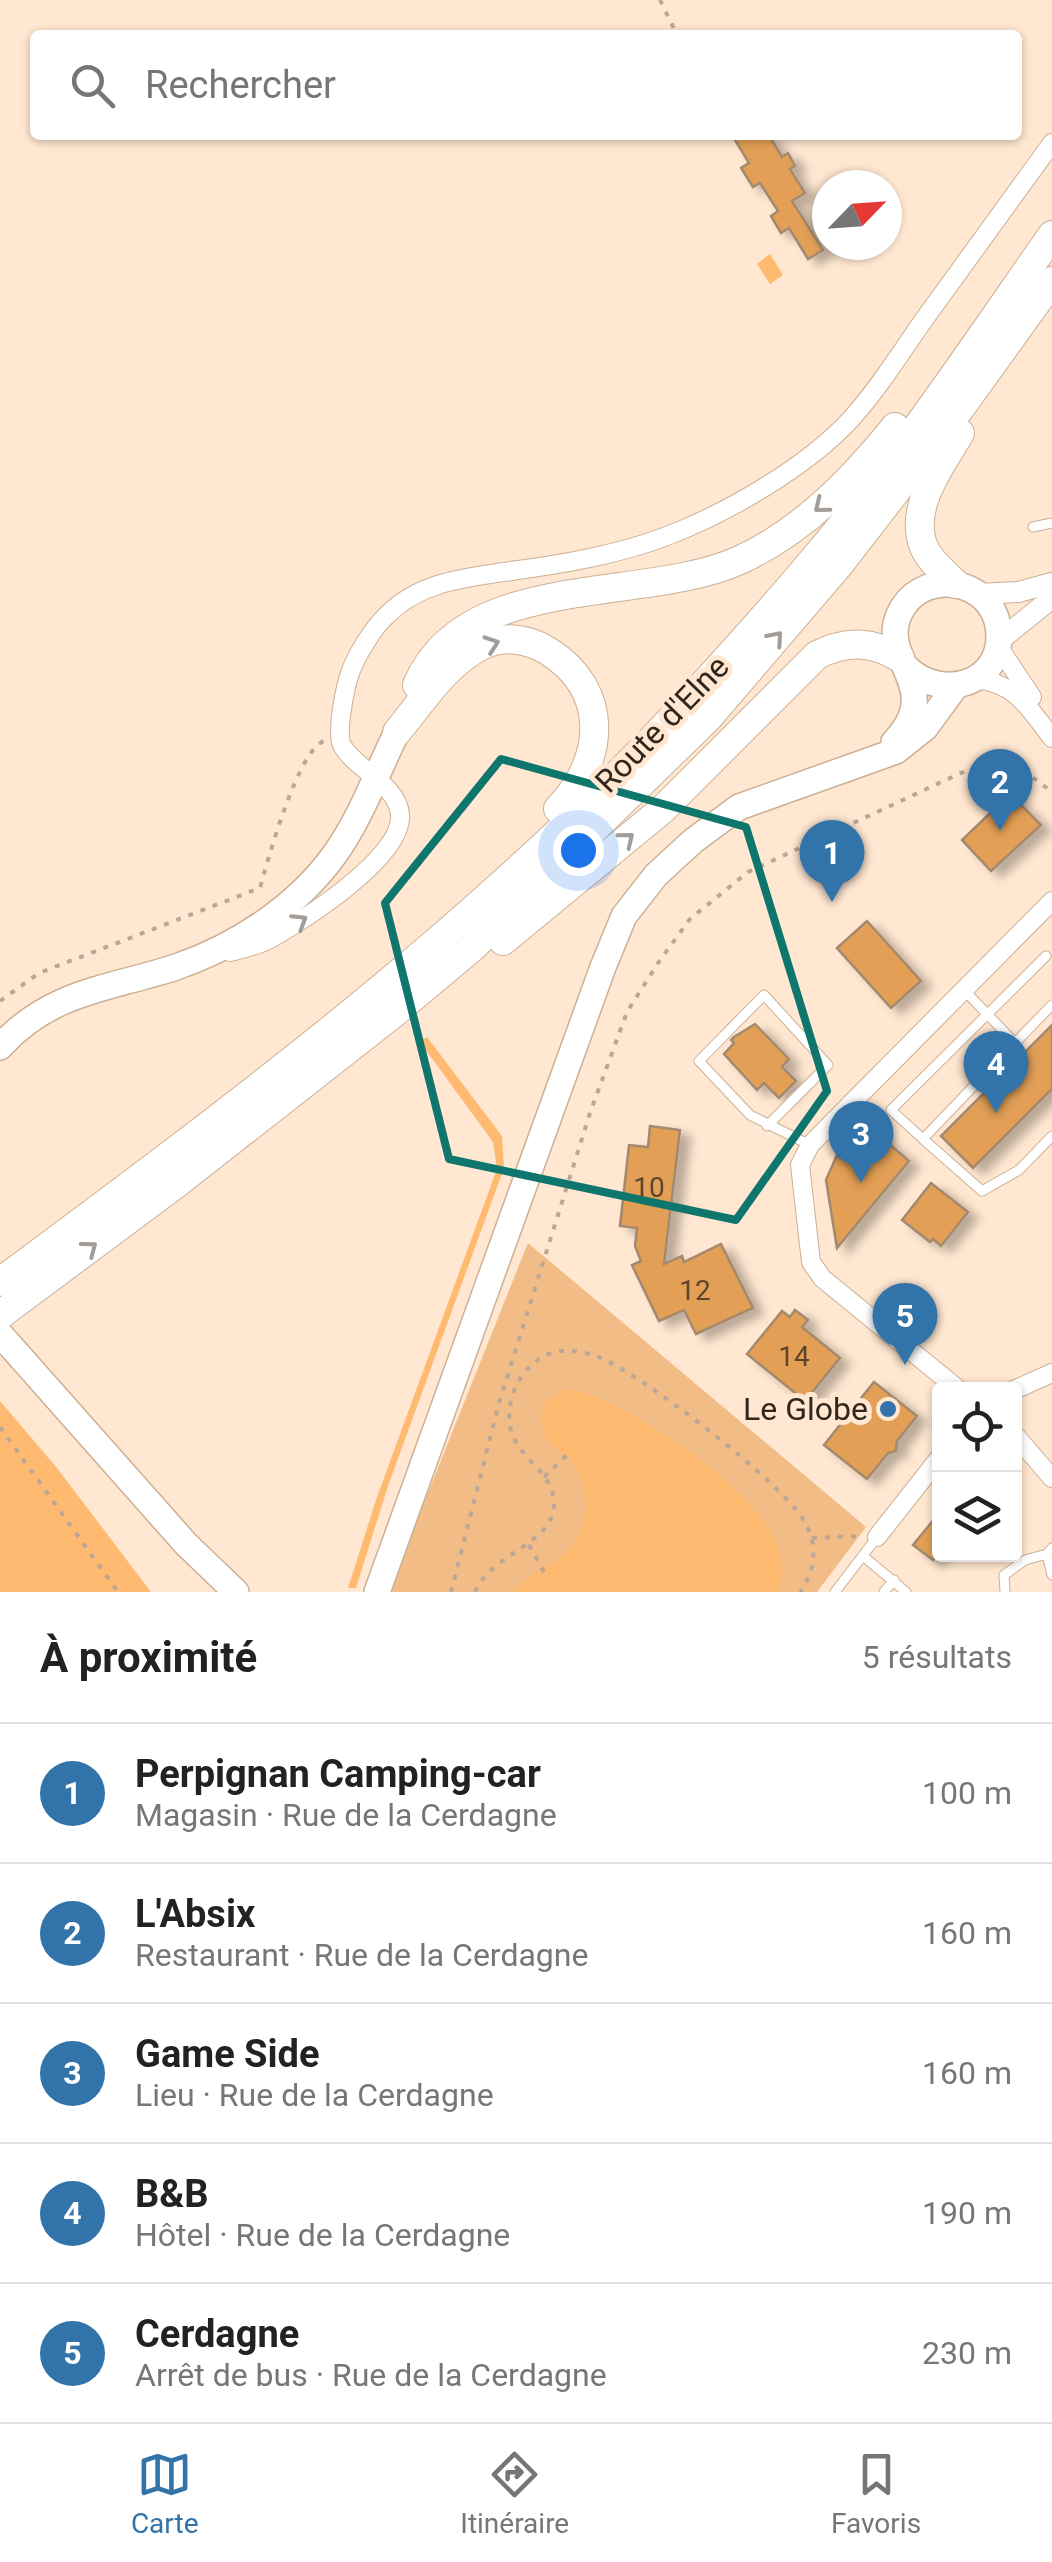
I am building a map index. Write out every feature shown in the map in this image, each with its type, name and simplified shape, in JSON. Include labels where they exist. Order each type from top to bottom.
[{"type":"highway","points":[[397,732],[422,672],[449,640],[480,620],[528,602],[678,581],[710,572],[762,549],[793,528],[841,490],[1048,241]]},
{"type":"highway","name":"Route d'Elne","points":[[4,1295],[363,1004],[486,897],[688,701],[822,549],[903,447],[1048,241]]},
{"type":"highway","name":"Route d'Elne","points":[[4,1295],[244,1132],[474,946],[709,717],[839,565],[1052,281]]},
{"type":"highway","points":[[967,589],[931,560],[922,542],[920,512],[930,485],[964,427],[1052,305]]},
{"type":"highway","points":[[4,1295],[463,902],[574,792],[586,771],[593,742],[593,717],[587,688],[566,662],[536,644],[504,638],[480,646],[445,673],[397,732]]},
{"type":"highway","points":[[244,1132],[457,978],[662,810],[818,655],[845,643],[863,643],[903,662]]},
{"type":"main road","points":[[376,1591],[624,916],[656,875],[693,840],[739,807],[860,766],[896,751],[925,728],[966,682],[986,670],[998,644],[998,623],[991,607],[967,589],[940,583],[911,597],[896,626],[903,662],[914,686],[916,708],[904,730],[886,750],[860,766]]},
{"type":"main road","points":[[903,662],[928,684],[966,682]]},
{"type":"main road","points":[[0,1047],[19,1026],[49,1006],[177,967],[245,935],[304,892],[337,852],[397,732]]},
{"type":"main road","points":[[0,1334],[186,1544],[236,1592]]},
{"type":"street","points":[[177,967],[262,943],[311,914],[368,868],[396,836],[401,817],[391,794],[351,759],[338,736],[350,672],[384,617],[410,596],[464,576],[610,554],[668,536],[744,498],[819,449],[871,393],[1052,143]]},
{"type":"street","points":[[967,589],[1018,592],[1052,583]]},
{"type":"street","points":[[1052,598],[998,644],[1020,683],[1052,720]]},
{"type":"street","points":[[966,682],[995,681],[1014,691],[1052,738]]},
{"type":"street","points":[[948,1382],[822,1278],[811,1262],[800,1164],[810,1145],[1052,902]]},
{"type":"street","points":[[1022,1386],[1052,1373]]},
{"type":"street","points":[[1022,1443],[1052,1478]]},
{"type":"street","points":[[874,1540],[932,1467]]},
{"type":"lane","points":[[1033,527],[1052,523]]},
{"type":"lane","points":[[1046,956],[892,1110],[982,1191],[1019,1170],[1052,1136]]},
{"type":"lane","points":[[964,990],[1015,1043]]},
{"type":"lane","points":[[767,1126],[828,1066],[764,995],[699,1062],[750,1114],[767,1126],[810,1145]]},
{"type":"lane","points":[[922,1139],[1052,1005]]},
{"type":"lane","points":[[835,1592],[874,1540]]},
{"type":"lane","points":[[1004,1592],[1004,1575],[1025,1560],[1050,1551],[1052,1575]]},
{"type":"lane","points":[[863,1556],[906,1592]]},
{"type":"lane","points":[[884,1592],[894,1580]]},
{"type":"path","points":[[660,0],[675,30]]},
{"type":"path","points":[[0,1001],[40,973],[260,888],[280,818],[312,748],[338,736]]},
{"type":"path","points":[[451,1592],[499,1403],[596,1096],[627,1012],[690,919],[748,872],[976,766],[996,761],[1017,765],[1052,792]]},
{"type":"path","points":[[475,1592],[492,1566],[528,1544],[546,1528],[553,1514],[554,1499],[544,1477],[520,1452],[512,1436],[510,1405],[516,1385],[528,1368],[546,1355],[574,1351],[598,1357],[622,1370],[695,1420],[791,1502],[812,1538],[811,1575],[800,1592]]},
{"type":"path","points":[[0,1427],[118,1592]]},
{"type":"path","points":[[544,1477],[568,1454]]},
{"type":"path","points":[[812,1538],[860,1535],[874,1540]]},
{"type":"path","points":[[528,1544],[546,1576]]},
{"type":"highlighted area","points":[[501,759],[746,827],[827,1091],[736,1220],[449,1159],[385,903]]},
{"type":"shaded area","points":[[770,254],[783,275],[770,284],[757,264]]},
{"type":"shaded area","points":[[427,1037],[502,1136],[504,1168],[388,1486],[356,1588],[348,1588],[377,1497],[497,1169],[493,1142],[420,1042]]},
{"type":"shaded area","points":[[528,1243],[866,1527],[817,1592],[392,1592],[397,1570]]},
{"type":"shaded area","points":[[573,1389],[600,1399],[674,1440],[745,1499],[770,1531],[782,1562],[777,1592],[512,1592],[562,1556],[583,1524],[581,1478],[574,1465],[549,1442],[541,1420],[550,1399]]},
{"type":"shaded area","points":[[0,1401],[57,1468],[151,1592],[0,1592]]},
{"type":"building","points":[[735,140],[772,140],[782,157],[788,153],[795,166],[790,169],[805,193],[792,201],[812,233],[812,257],[808,259],[789,228],[781,233],[771,216],[778,211],[760,183],[753,187],[741,168],[749,163]]},
{"type":"building","points":[[1010,794],[1041,825],[991,871],[962,840]]},
{"type":"building","points":[[867,921],[921,981],[891,1008],[837,948]]},
{"type":"building","points":[[755,1024],[789,1059],[782,1067],[796,1081],[779,1098],[764,1083],[757,1090],[724,1054],[734,1043],[734,1037]]},
{"type":"building","points":[[1052,1025],[1052,1089],[973,1168],[941,1136]]},
{"type":"building","points":[[867,1125],[909,1161],[837,1248],[826,1180],[837,1155]]},
{"type":"building","points":[[650,1126],[680,1130],[664,1264],[682,1256],[684,1262],[721,1244],[753,1308],[696,1334],[684,1310],[659,1321],[632,1265],[641,1261],[635,1246],[637,1228],[620,1226],[629,1145],[648,1147]]},
{"type":"building","points":[[931,1183],[968,1212],[941,1246],[902,1220]]},
{"type":"building","points":[[795,1310],[808,1320],[802,1327],[840,1358],[805,1401],[747,1354],[782,1311],[790,1317]]},
{"type":"building","points":[[874,1382],[917,1416],[897,1441],[896,1451],[888,1453],[867,1479],[824,1445],[843,1421],[842,1412],[853,1408]]},
{"type":"building","points":[[932,1522],[932,1559],[913,1545]]},
{"type":"place","name":"L'Absix","points":[[1000,831]]},
{"type":"place","name":"Perpignan Camping-car","points":[[832,902]]},
{"type":"place","name":"B&B","points":[[996,1113]]},
{"type":"place","name":"Game Side","points":[[861,1183]]},
{"type":"place","name":"Cerdagne","points":[[905,1365]]},
{"type":"place","name":"Le Globe","points":[[888,1409]]}]
